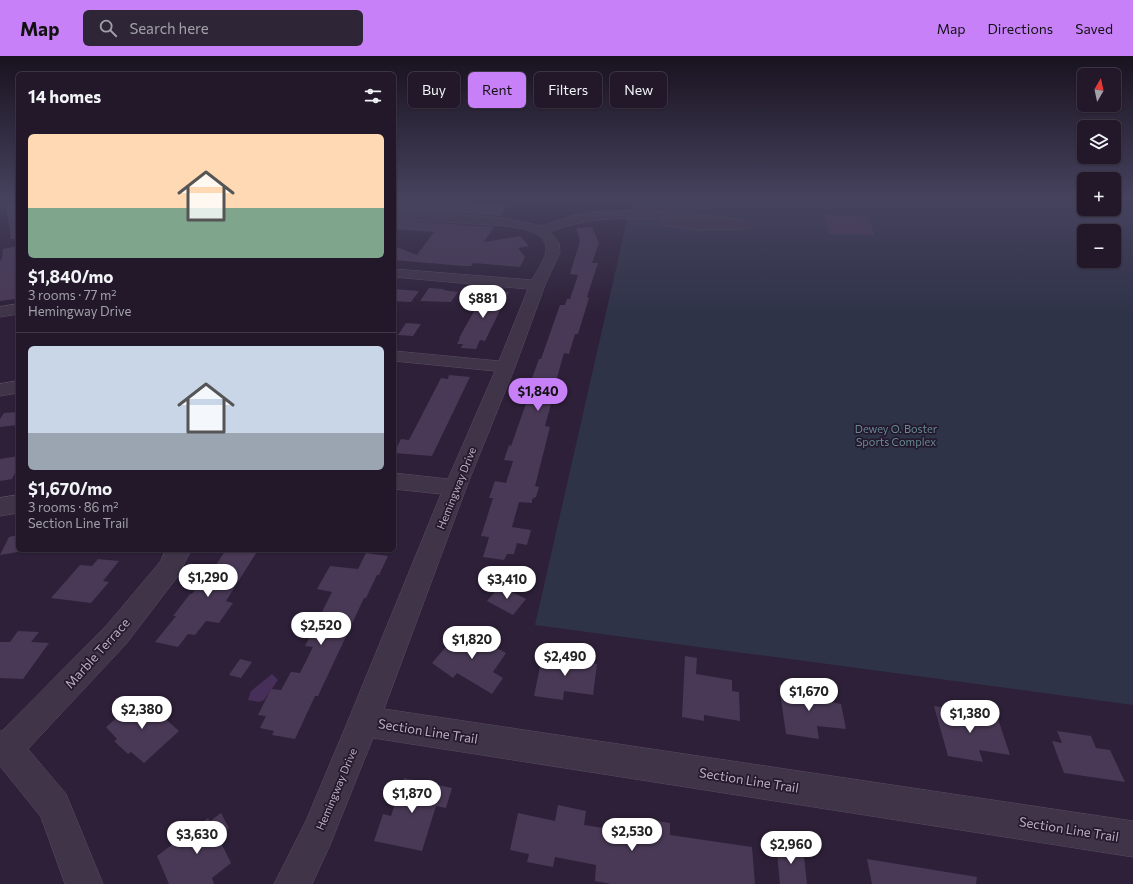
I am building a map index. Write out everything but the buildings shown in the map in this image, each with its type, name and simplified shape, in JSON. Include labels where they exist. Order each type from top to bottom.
[{"type":"street","name":"Hemingway Drive","points":[[293,884],[318,833],[364,721],[455,488],[506,367],[537,285],[553,252],[552,243],[546,237]]},
{"type":"street","points":[[396,273],[537,285]]},
{"type":"street","points":[[0,312],[16,309]]},
{"type":"street","points":[[396,356],[506,367]]},
{"type":"street","points":[[0,390],[16,387]]},
{"type":"street","points":[[396,481],[455,488]]},
{"type":"street","points":[[0,507],[16,504]]},
{"type":"street","name":"Marble Terrace","points":[[3,748],[116,635],[169,569],[178,552]]},
{"type":"street","name":"Section Line Trail","points":[[364,721],[1133,839]]},
{"type":"street","points":[[3,748],[54,806],[84,884]]},
{"type":"green space","name":"Dewey O. Boster Sports Complex","points":[[623,237],[1077,237],[1077,268],[1121,268],[1121,237],[1133,237],[1133,705],[535,625]]},
{"type":"shaded area","points":[[272,674],[278,680],[264,700],[259,702],[248,700],[251,691]]}]
